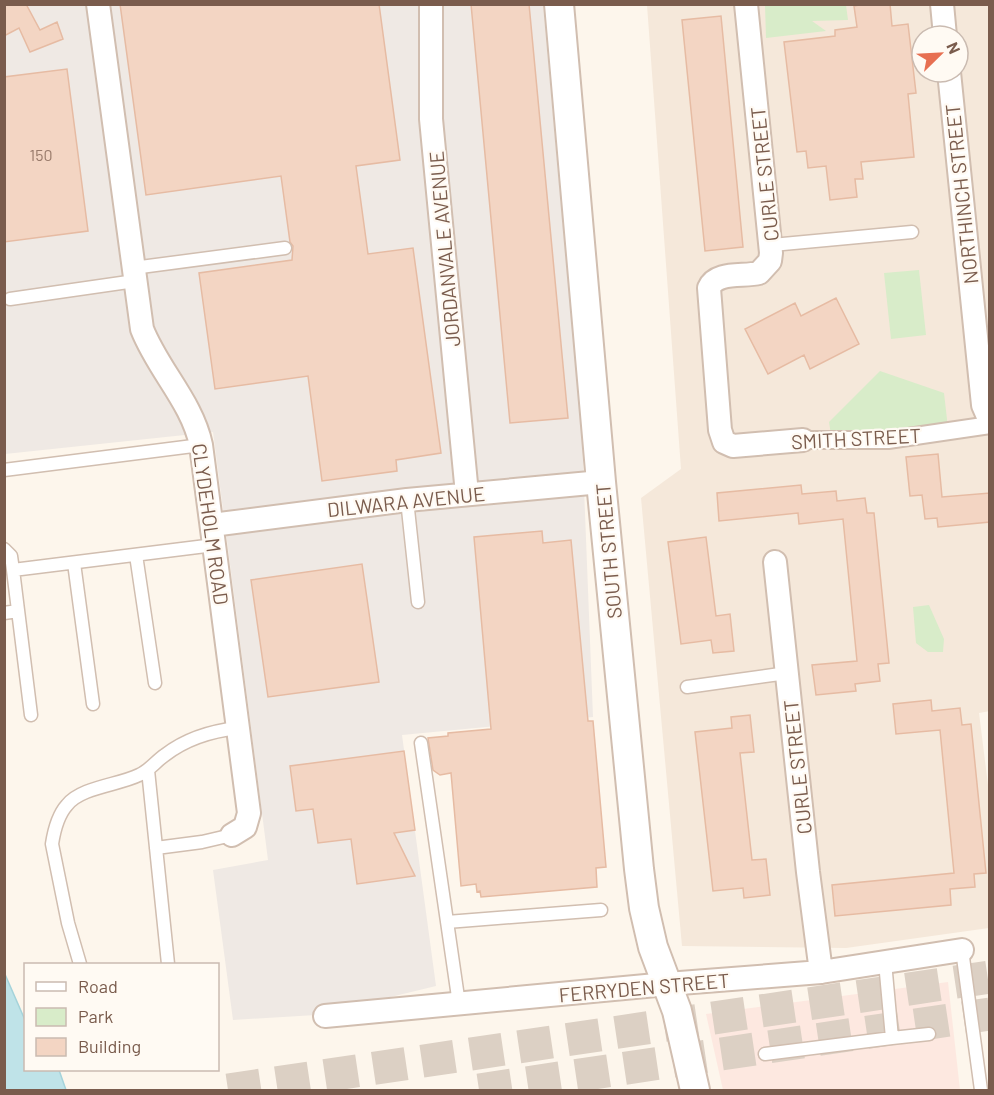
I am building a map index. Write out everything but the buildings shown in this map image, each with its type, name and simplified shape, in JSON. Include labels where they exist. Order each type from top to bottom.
[{"type":"street","name":"CLYDEHOLM ROAD","points":[[98,4],[140,319],[147,340],[190,415],[201,445],[249,813],[245,826],[232,835]]},
{"type":"street","name":"JORDANVALE AVENUE","points":[[431,4],[431,118],[467,494]]},
{"type":"street","name":"SOUTH STREET","points":[[559,4],[601,482],[639,869],[644,908],[653,947],[677,1011],[695,1090]]},
{"type":"street","name":"CURLE STREET","points":[[724,442],[720,430],[708,288],[719,278],[759,273],[770,261],[771,245],[746,4]]},
{"type":"street","points":[[942,4],[944,24]]},
{"type":"street","name":"NORTHINCH STREET","points":[[950,84],[983,405],[990,423]]},
{"type":"street","name":"SMITH STREET","points":[[724,442],[733,446],[803,440],[888,441],[990,423]]},
{"type":"street","name":"DILWARA AVENUE","points":[[213,535],[407,500],[601,482]]},
{"type":"street","name":"CURLE STREET","points":[[775,562],[807,872],[821,972]]},
{"type":"street","name":"FERRYDEN STREET","points":[[325,1016],[821,972],[962,950]]},
{"type":"lane","points":[[771,245],[912,232]]},
{"type":"lane","points":[[10,299],[285,248]]},
{"type":"lane","points":[[4,470],[201,445]]},
{"type":"lane","points":[[407,500],[418,602]]},
{"type":"lane","points":[[13,570],[136,555],[213,535]]},
{"type":"lane","points":[[4,549],[11,556],[31,715]]},
{"type":"lane","points":[[136,555],[155,683]]},
{"type":"lane","points":[[74,562],[93,704]]},
{"type":"lane","points":[[4,613],[18,611]]},
{"type":"lane","points":[[687,687],[787,673]]},
{"type":"lane","points":[[80,963],[68,923],[53,854],[54,832],[67,804],[75,797],[136,777],[170,751],[195,738],[219,730],[238,728]]},
{"type":"lane","points":[[422,743],[459,1004]]},
{"type":"lane","points":[[148,770],[168,963]]},
{"type":"lane","points":[[156,848],[202,842],[232,835]]},
{"type":"lane","points":[[447,922],[601,910]]},
{"type":"lane","points":[[962,950],[981,1090]]},
{"type":"lane","points":[[885,962],[892,1038]]},
{"type":"lane","points":[[765,1054],[929,1034]]},
{"type":"shaded area","points":[[4,5],[543,5],[582,437],[593,717],[402,735],[436,986],[316,1015],[233,1020],[213,870],[268,860],[213,432],[5,454]]},
{"type":"shaded area","points":[[647,5],[989,5],[990,711],[979,713],[990,801],[989,928],[846,948],[682,946],[641,498],[681,469]]},
{"type":"shaded area","points":[[948,982],[960,1090],[723,1090],[706,1014]]},
{"type":"green space","points":[[765,5],[846,5],[848,20],[812,21],[826,31],[766,38]]},
{"type":"green space","points":[[919,270],[926,335],[891,339],[884,273]]},
{"type":"green space","points":[[880,371],[944,393],[948,428],[832,441],[829,422]]},
{"type":"green space","points":[[929,605],[944,639],[943,652],[928,652],[916,643],[913,607]]},
{"type":"water","points":[[4,972],[24,1018],[24,1071],[59,1071],[66,1090],[5,1090]]},
{"type":"tunnel","points":[[228,1090],[990,977]]},
{"type":"tunnel","points":[[479,1090],[990,1014]]}]
